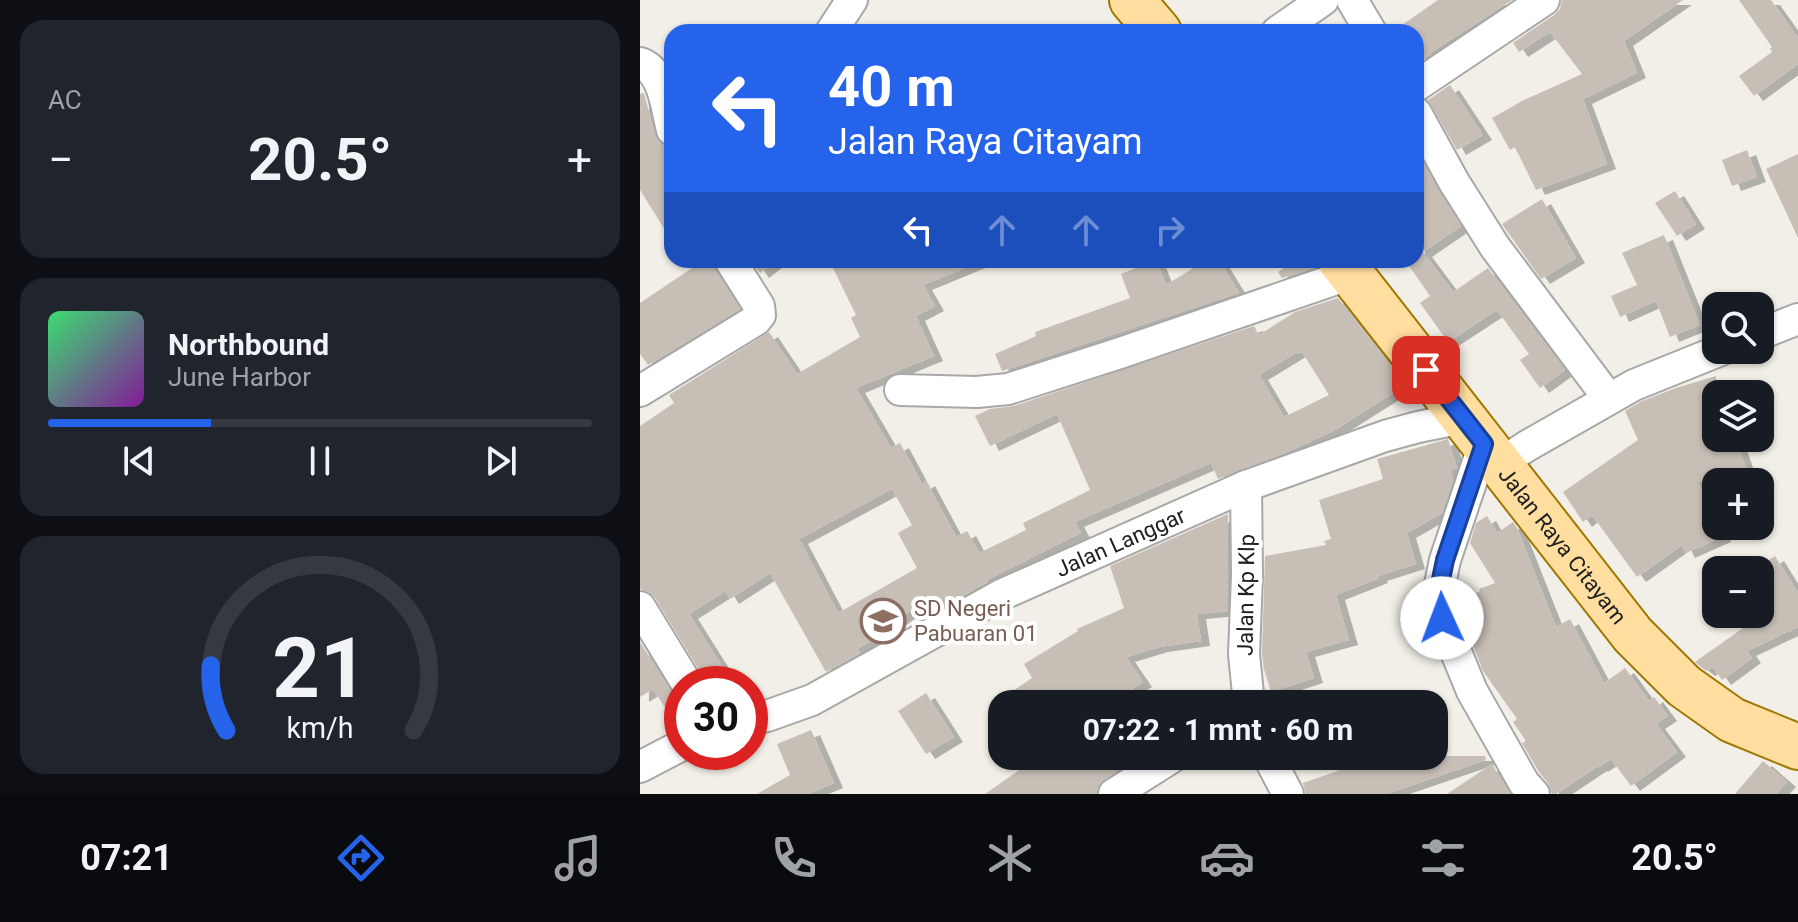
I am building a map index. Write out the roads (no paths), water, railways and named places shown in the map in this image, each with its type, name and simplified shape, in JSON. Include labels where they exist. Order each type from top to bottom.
[{"type":"main road","points":[[1132,0],[1152,24]]},
{"type":"main road","name":"Jalan Raya Citayam","points":[[1346,268],[1633,635],[1684,686],[1732,720],[1798,747]]},
{"type":"street","points":[[836,24],[852,0]]},
{"type":"street","points":[[1352,0],[1366,24]]},
{"type":"street","points":[[1424,81],[1544,0]]},
{"type":"street","points":[[640,63],[649,66],[658,78],[664,100]]},
{"type":"street","points":[[1424,128],[1495,247],[1609,399]]},
{"type":"street","points":[[640,391],[760,315],[759,306],[735,268]]},
{"type":"street","points":[[900,390],[977,392],[1008,389],[1120,353],[1342,268]]},
{"type":"street","points":[[1774,328],[1798,319]]},
{"type":"street","points":[[1534,794],[1524,783],[1472,691],[1442,618],[1439,589],[1445,560],[1482,442],[1527,446],[1634,385],[1702,358]]},
{"type":"street","name":"Jalan Langgar","points":[[768,716],[812,700],[1001,595],[1246,486],[1418,427],[1482,442]]},
{"type":"street","name":"Jalan Kp Klp","points":[[1246,486],[1244,654],[1248,690]]},
{"type":"street","points":[[640,607],[676,666]]},
{"type":"street","points":[[640,767],[664,754]]},
{"type":"street","points":[[1114,794],[1152,770]]},
{"type":"street","points":[[1275,770],[1288,794]]},
{"type":"place","name":"SD Negeri Pabuaran 01","points":[[883,621]]}]
